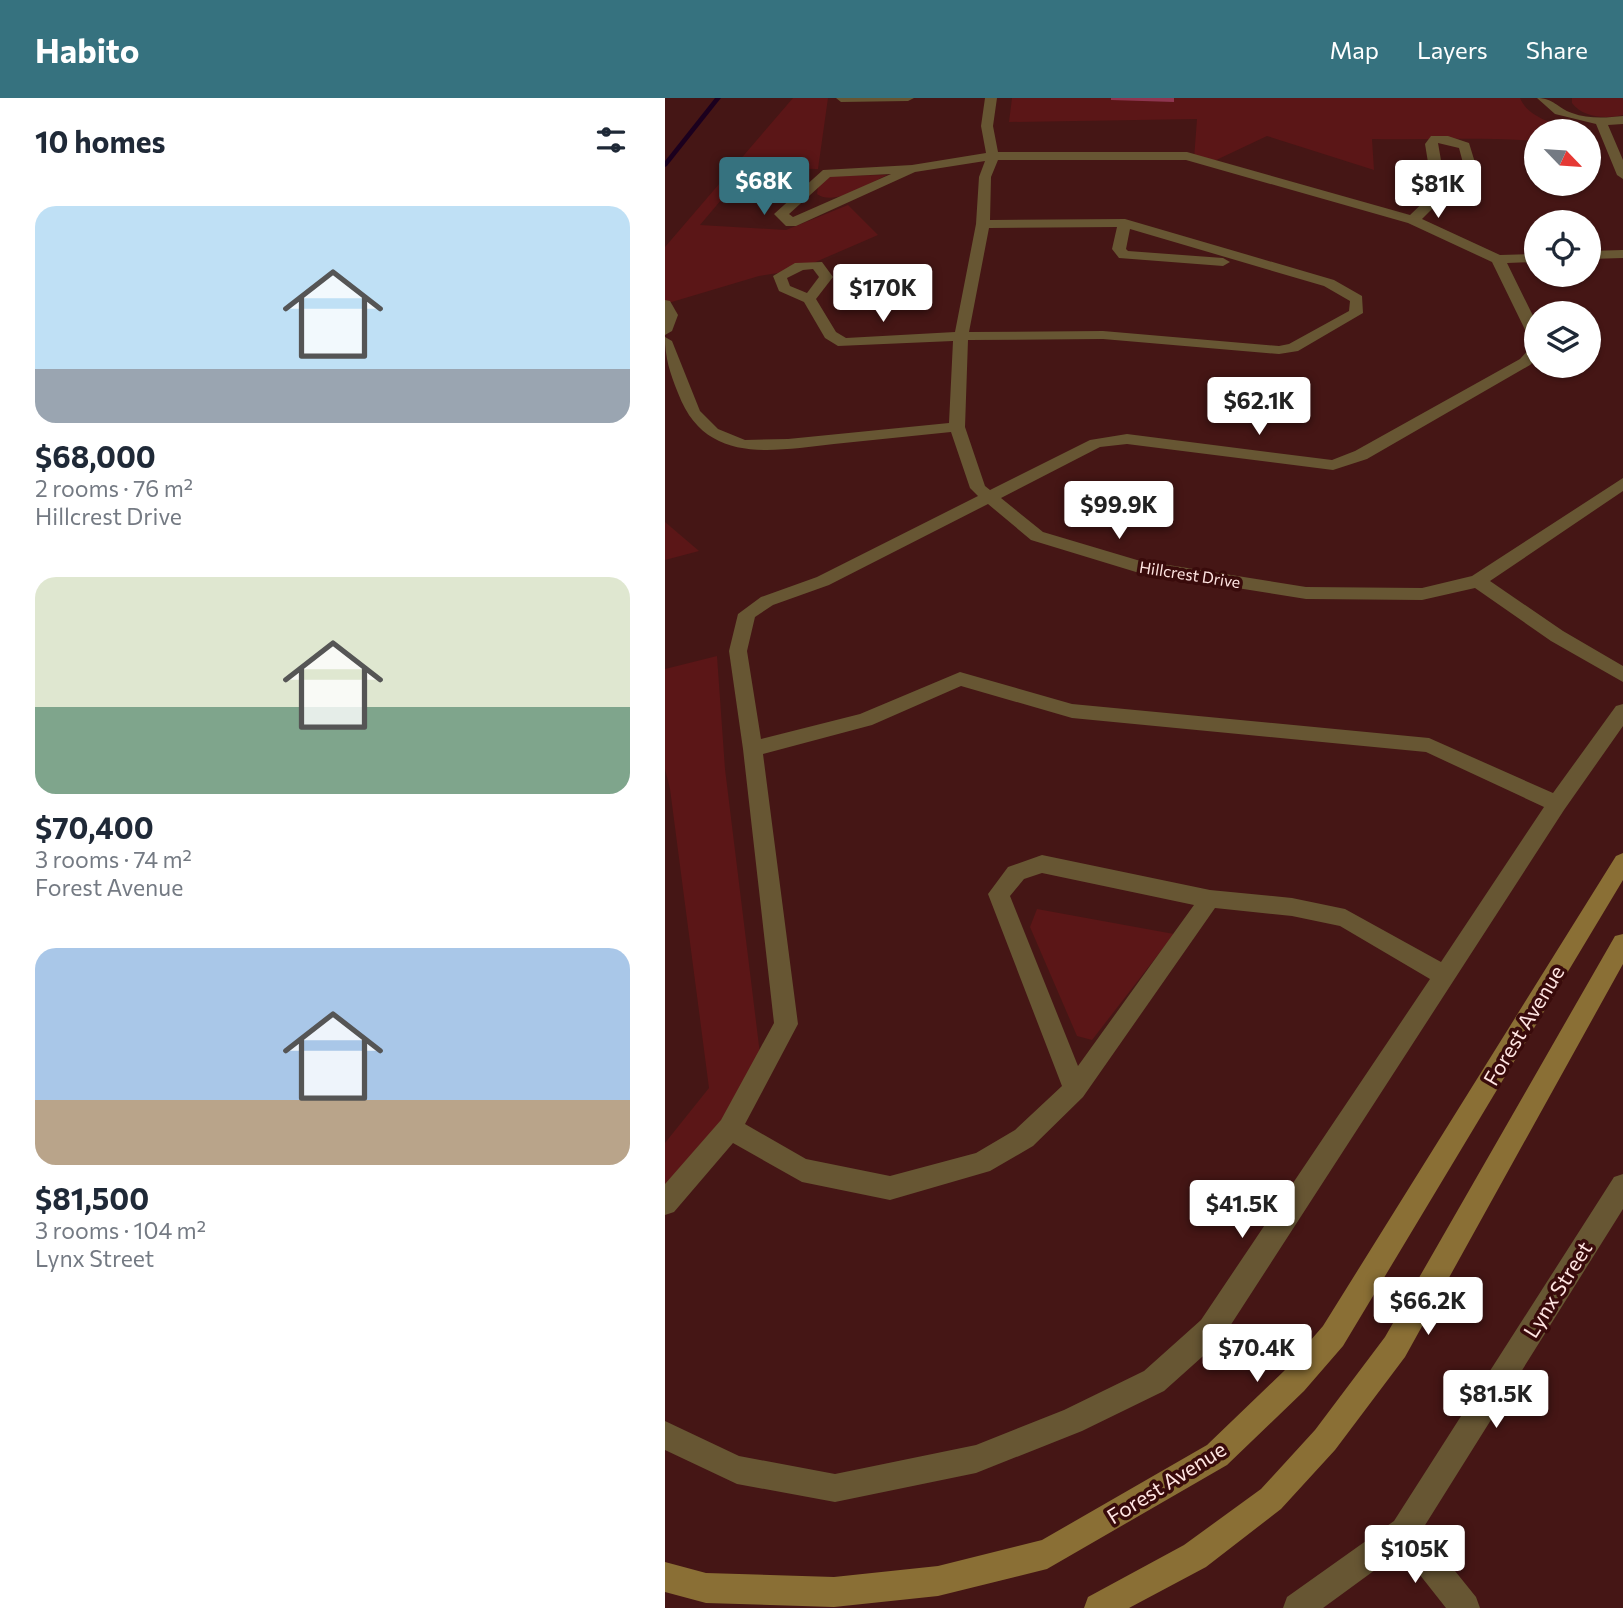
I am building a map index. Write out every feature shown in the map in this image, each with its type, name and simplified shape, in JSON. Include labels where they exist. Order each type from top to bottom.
[{"type":"street","points":[[841,98],[908,98]]},
{"type":"street","name":"Hillcrest Drive","points":[[991,98],[987,125],[993,156],[985,177],[983,224],[961,336],[957,426],[978,488],[988,499],[1037,536],[1136,566],[1306,593],[1422,594],[1478,581],[1623,484]]},
{"type":"street","points":[[1543,98],[1562,113],[1591,119]]},
{"type":"street","points":[[1623,120],[1601,121],[1623,175]]},
{"type":"street","points":[[1413,220],[1440,194],[1461,191],[1474,179],[1465,146],[1435,139],[1431,144],[1440,194]]},
{"type":"street","points":[[912,169],[791,223],[781,214],[827,173],[912,169],[993,156],[1187,156],[1413,220],[1498,259],[1524,258]]},
{"type":"street","points":[[809,299],[830,335],[843,343],[961,336],[1103,335],[1279,350],[1293,348],[1356,313],[1356,299],[1329,283],[1125,223],[983,224]]},
{"type":"street","points":[[1125,223],[1119,249],[1124,255],[1260,264]]},
{"type":"street","points":[[1601,255],[1623,254]]},
{"type":"street","points":[[1498,259],[1524,313]]},
{"type":"street","points":[[665,304],[671,315],[665,331]]},
{"type":"street","points":[[665,341],[693,412],[712,432],[743,445],[788,444],[957,426]]},
{"type":"street","points":[[665,1203],[730,1128],[786,1024],[753,749],[738,651],[747,614],[767,601],[823,581],[1096,443],[1127,439],[1333,465],[1361,455],[1524,363]]},
{"type":"street","points":[[1478,581],[1557,636],[1623,675]]},
{"type":"street","points":[[753,749],[865,720],[960,679],[1072,711],[1429,745],[1557,804]]},
{"type":"street","points":[[665,1435],[737,1470],[835,1488],[976,1459],[1072,1421],[1154,1381],[1211,1329],[1557,804],[1623,711]]},
{"type":"street","name":"Forest Avenue","points":[[665,1577],[706,1588],[834,1592],[938,1581],[1047,1554],[1217,1455],[1294,1381],[1333,1336],[1623,862]]},
{"type":"street","points":[[1075,1089],[999,894],[1016,873],[1042,864],[1210,900],[1293,907],[1345,918],[1445,975]]},
{"type":"street","points":[[730,1128],[802,1170],[890,1188],[981,1163],[1024,1138],[1075,1089],[1210,900]]},
{"type":"street","points":[[1099,1608],[1195,1556],[1261,1508],[1325,1440],[1395,1347],[1623,943]]},
{"type":"street","name":"Lynx Street","points":[[1298,1608],[1404,1531],[1623,1186]]},
{"type":"street","points":[[1404,1531],[1465,1608]]},
{"type":"shaded area","points":[[793,98],[828,98],[818,169],[748,168],[700,225],[786,230],[848,205],[878,235],[797,270],[759,276],[665,304],[665,247]]},
{"type":"shaded area","points":[[1012,98],[1520,98],[1530,112],[1543,119],[1524,119],[1524,141],[1372,139],[1374,170],[1267,136],[1212,162],[1194,159],[1197,119],[1009,122]]},
{"type":"shaded area","points":[[1572,98],[1623,98],[1623,115],[1616,116],[1588,114],[1572,103]]},
{"type":"shaded area","points":[[887,175],[842,196],[833,198],[817,194],[818,187],[829,176]]},
{"type":"shaded area","points":[[665,522],[699,551],[665,560]]},
{"type":"shaded area","points":[[717,656],[725,769],[760,1054],[702,1154],[665,1205],[665,1143],[709,1088],[670,789],[665,769],[665,669]]},
{"type":"shaded area","points":[[1037,909],[1174,934],[1092,1040],[1077,1036],[1030,927]]},
{"type":"building","points":[[1174,98],[1174,102],[1111,100]]},
{"type":"waterway","points":[[665,165],[718,98]]}]
